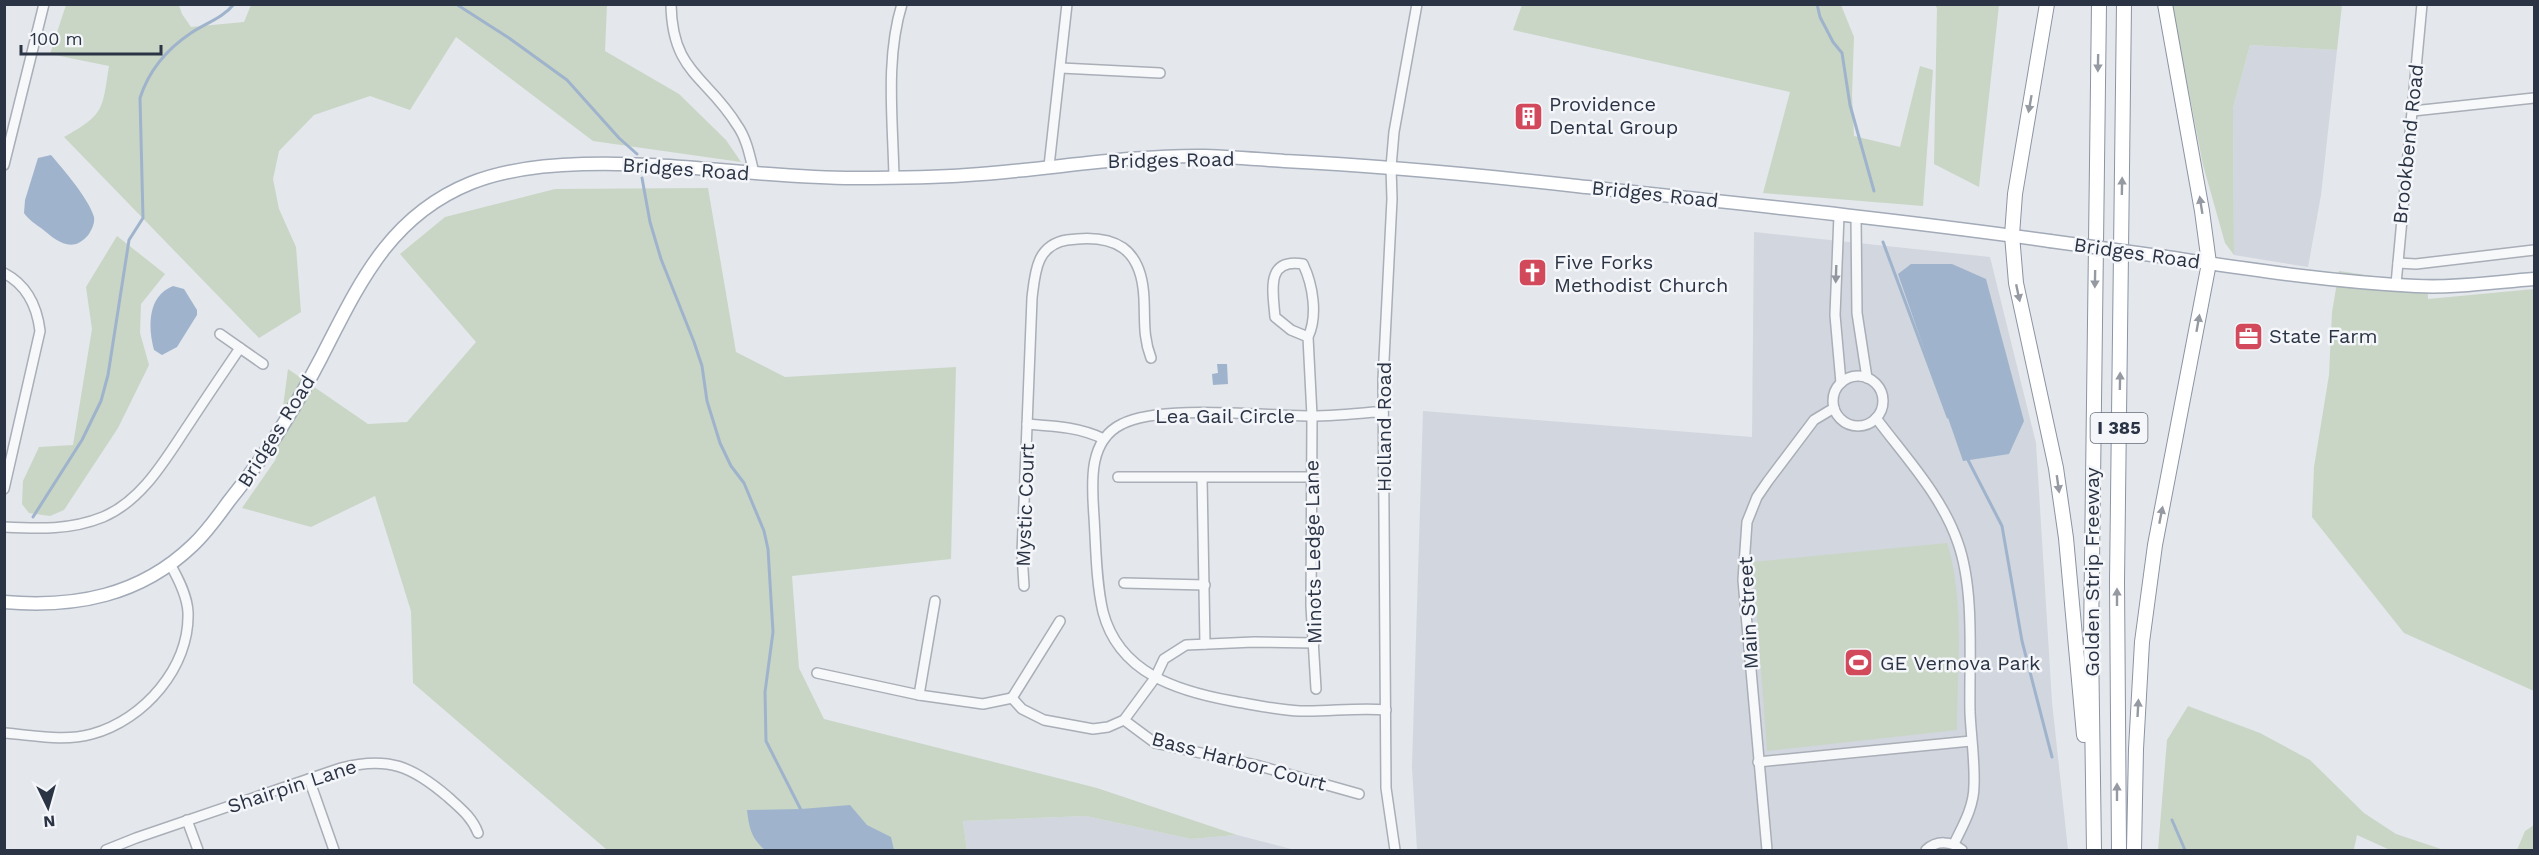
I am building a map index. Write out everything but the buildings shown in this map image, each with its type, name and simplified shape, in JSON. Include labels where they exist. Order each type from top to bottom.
[{"type":"highway","points":[[2048,4],[2015,194],[2012,235],[2016,283],[2056,468],[2066,538],[2092,815]]},
{"type":"highway","name":"Golden Strip Freeway","points":[[2094,850],[2091,572],[2099,4]]},
{"type":"highway","name":"Golden Strip Freeway","points":[[2119,850],[2117,604],[2124,4]]},
{"type":"highway","points":[[2134,850],[2136,749],[2142,642],[2155,545],[2209,263],[2202,211],[2165,4]]},
{"type":"main road","name":"Bridges Road","points":[[4,602],[60,604],[87,600],[135,584],[170,564],[194,544],[246,481],[303,391],[379,253],[405,225],[433,202],[486,177],[509,171],[564,165],[643,164],[825,178],[894,178],[970,175],[1161,157],[1209,156],[1391,167],[1839,215],[2012,235],[2209,263],[2396,284],[2458,286],[2535,279]]},
{"type":"street","points":[[4,165],[44,4]]},
{"type":"street","points":[[671,4],[673,29],[680,51],[691,72],[739,127],[754,173]]},
{"type":"street","points":[[894,178],[894,41],[902,4]]},
{"type":"street","points":[[1049,166],[1067,4]]},
{"type":"street","name":"Holland Road","points":[[1395,850],[1386,788],[1383,414],[1392,199],[1391,167],[1402,81],[1417,4]]},
{"type":"street","name":"Brookbend Road","points":[[2396,284],[2422,4]]},
{"type":"street","points":[[1061,68],[1160,73]]},
{"type":"street","points":[[2413,111],[2535,98]]},
{"type":"street","points":[[1839,215],[1835,315],[1841,383],[1833,397],[1834,408],[1844,421],[1855,425],[1866,424],[1876,418],[1882,409],[1883,398],[1876,384],[1867,378],[1856,376],[1841,383]]},
{"type":"street","points":[[1856,217],[1857,314],[1867,378]]},
{"type":"street","name":"Mystic Court","points":[[1024,586],[1022,554],[1032,298],[1036,267],[1042,254],[1064,241],[1094,237],[1120,244],[1135,258],[1144,296],[1144,340],[1151,358]]},
{"type":"street","points":[[2398,263],[2416,264],[2535,250]]},
{"type":"street","name":"Minots Ledge Lane","points":[[1308,338],[1291,330],[1275,317],[1274,274],[1282,266],[1292,262],[1303,264],[1311,282],[1313,328],[1308,338],[1312,416],[1311,606],[1316,689]]},
{"type":"street","points":[[4,273],[12,277],[27,292],[35,305],[40,331],[4,489]]},
{"type":"street","points":[[220,334],[262,364]]},
{"type":"street","points":[[4,527],[65,528],[105,516],[122,507],[147,483],[240,348]]},
{"type":"street","name":"Main Street","points":[[1767,850],[1743,580],[1747,522],[1757,497],[1774,472],[1814,420],[1834,408]]},
{"type":"street","name":"Lea Gail Circle","points":[[1104,439],[1121,424],[1141,417],[1157,415],[1312,416],[1374,412],[1383,414]]},
{"type":"street","points":[[1876,418],[1941,504],[1958,544],[1965,569],[1968,596],[1974,785],[1969,814],[1958,847],[1938,843],[1926,850]]},
{"type":"street","points":[[1027,424],[1087,431],[1104,439],[1094,462],[1092,484],[1104,612],[1114,639],[1124,653],[1141,669],[1187,692],[1273,709],[1386,710]]},
{"type":"street","points":[[1118,477],[1311,477]]},
{"type":"street","points":[[1202,478],[1205,645]]},
{"type":"street","points":[[4,733],[55,738],[92,735],[130,717],[160,688],[170,675],[182,648],[188,611],[179,580],[170,564]]},
{"type":"street","points":[[1124,583],[1205,585]]},
{"type":"street","points":[[919,695],[935,601]]},
{"type":"street","points":[[817,673],[919,695],[983,704],[1012,698],[1060,621]]},
{"type":"street","points":[[1012,698],[1022,709],[1052,721],[1093,729],[1108,727],[1124,720],[1155,678],[1164,659],[1186,645],[1254,642],[1314,643]]},
{"type":"street","name":"Bass Harbor Court","points":[[1124,720],[1155,742],[1256,765],[1359,794]]},
{"type":"street","points":[[1758,762],[1971,741]]},
{"type":"street","name":"Shairpin Lane","points":[[106,850],[309,778],[366,762],[385,762],[404,767],[434,785],[466,814],[478,833]]},
{"type":"street","points":[[309,778],[334,850]]},
{"type":"street","points":[[187,820],[198,850]]},
{"type":"shaded area","points":[[2250,45],[2337,50],[2321,195],[2308,267],[2234,255],[2233,108]]},
{"type":"shaded area","points":[[1754,232],[1990,257],[2036,443],[2052,702],[2068,850],[1417,850],[1412,767],[1423,411],[1752,437]]},
{"type":"shaded area","points":[[1086,816],[1191,839],[1237,835],[1295,850],[967,850],[963,821]]},
{"type":"green space","points":[[66,5],[179,5],[191,27],[244,22],[251,5],[607,5],[605,51],[679,94],[726,140],[741,162],[593,141],[456,37],[410,110],[370,96],[314,115],[279,151],[273,179],[279,209],[296,247],[301,312],[259,338],[64,137],[87,122],[99,109],[105,92],[109,66],[50,54]]},
{"type":"green space","points":[[1522,5],[1841,5],[1854,37],[1852,95],[1854,136],[1900,147],[1920,66],[1933,70],[1923,206],[1763,193],[1790,92],[1513,30]]},
{"type":"green space","points":[[1935,5],[1999,5],[1979,187],[1934,164],[1937,8]]},
{"type":"green space","points":[[2172,5],[2342,5],[2337,50],[2250,45],[2233,108],[2234,255],[2225,243],[2203,165]]},
{"type":"green space","points":[[708,188],[736,352],[785,377],[956,367],[951,559],[792,576],[799,668],[824,719],[1097,788],[1237,835],[1191,839],[1086,816],[963,821],[967,850],[607,850],[413,683],[411,611],[375,496],[311,527],[242,508],[276,459],[288,369],[368,424],[407,422],[476,342],[400,254],[445,217],[555,189]]},
{"type":"green space","points":[[117,236],[165,274],[141,304],[140,333],[149,365],[118,428],[64,510],[50,516],[29,513],[22,504],[23,481],[39,447],[73,445],[92,329],[86,287]]},
{"type":"green space","points":[[2339,271],[2407,281],[2427,281],[2428,299],[2534,289],[2534,691],[2404,633],[2312,517],[2314,467],[2329,375],[2332,312]]},
{"type":"green space","name":"GE Vernova Park","points":[[1947,543],[1953,565],[1958,611],[1957,730],[1767,751],[1753,562]]},
{"type":"green space","points":[[2188,706],[2260,733],[2310,760],[2364,813],[2396,834],[2444,850],[2390,850],[2357,835],[2354,849],[2358,850],[2158,850],[2167,740]]},
{"type":"green space","points":[[2534,825],[2534,850],[2517,850],[2525,831]]},
{"type":"water","points":[[51,155],[81,193],[94,217],[94,224],[89,234],[77,244],[65,244],[59,241],[24,213],[25,200],[38,158]]},
{"type":"water","points":[[1911,264],[1952,264],[1986,279],[2024,421],[2009,454],[1963,461],[1898,274]]},
{"type":"water","points":[[173,286],[184,289],[197,310],[197,315],[177,347],[162,355],[154,350],[151,332],[152,314],[158,297]]},
{"type":"water","points":[[1217,364],[1227,364],[1228,384],[1213,385],[1212,374],[1218,373]]},
{"type":"water","points":[[850,805],[867,825],[891,837],[894,850],[765,850],[752,832],[747,810],[801,809]]},
{"type":"waterway","points":[[33,517],[82,440],[101,401],[108,375],[129,240],[143,218],[140,98],[148,78],[174,46],[225,13],[234,4]]},
{"type":"waterway","points":[[456,4],[509,38],[567,80],[619,138],[637,154]]},
{"type":"waterway","points":[[1817,4],[1820,17],[1833,42],[1842,53],[1850,105],[1874,191]]},
{"type":"waterway","points":[[642,178],[650,222],[661,259],[702,366],[707,401],[720,443],[731,466],[744,483],[764,531],[768,549],[773,632],[765,692],[766,741],[802,812]]},
{"type":"waterway","points":[[1883,242],[1948,417]]},
{"type":"waterway","points":[[1967,458],[2002,526],[2022,641],[2052,757]]},
{"type":"waterway","points":[[2172,820],[2185,850]]},
{"type":"place","name":"Providence Dental Group","points":[[1528,116]]},
{"type":"place","name":"Five Forks Methodist Church","points":[[1533,273]]},
{"type":"place","name":"State Farm","points":[[2248,336]]},
{"type":"place","name":"GE Vernova Park","points":[[1859,663]]}]
